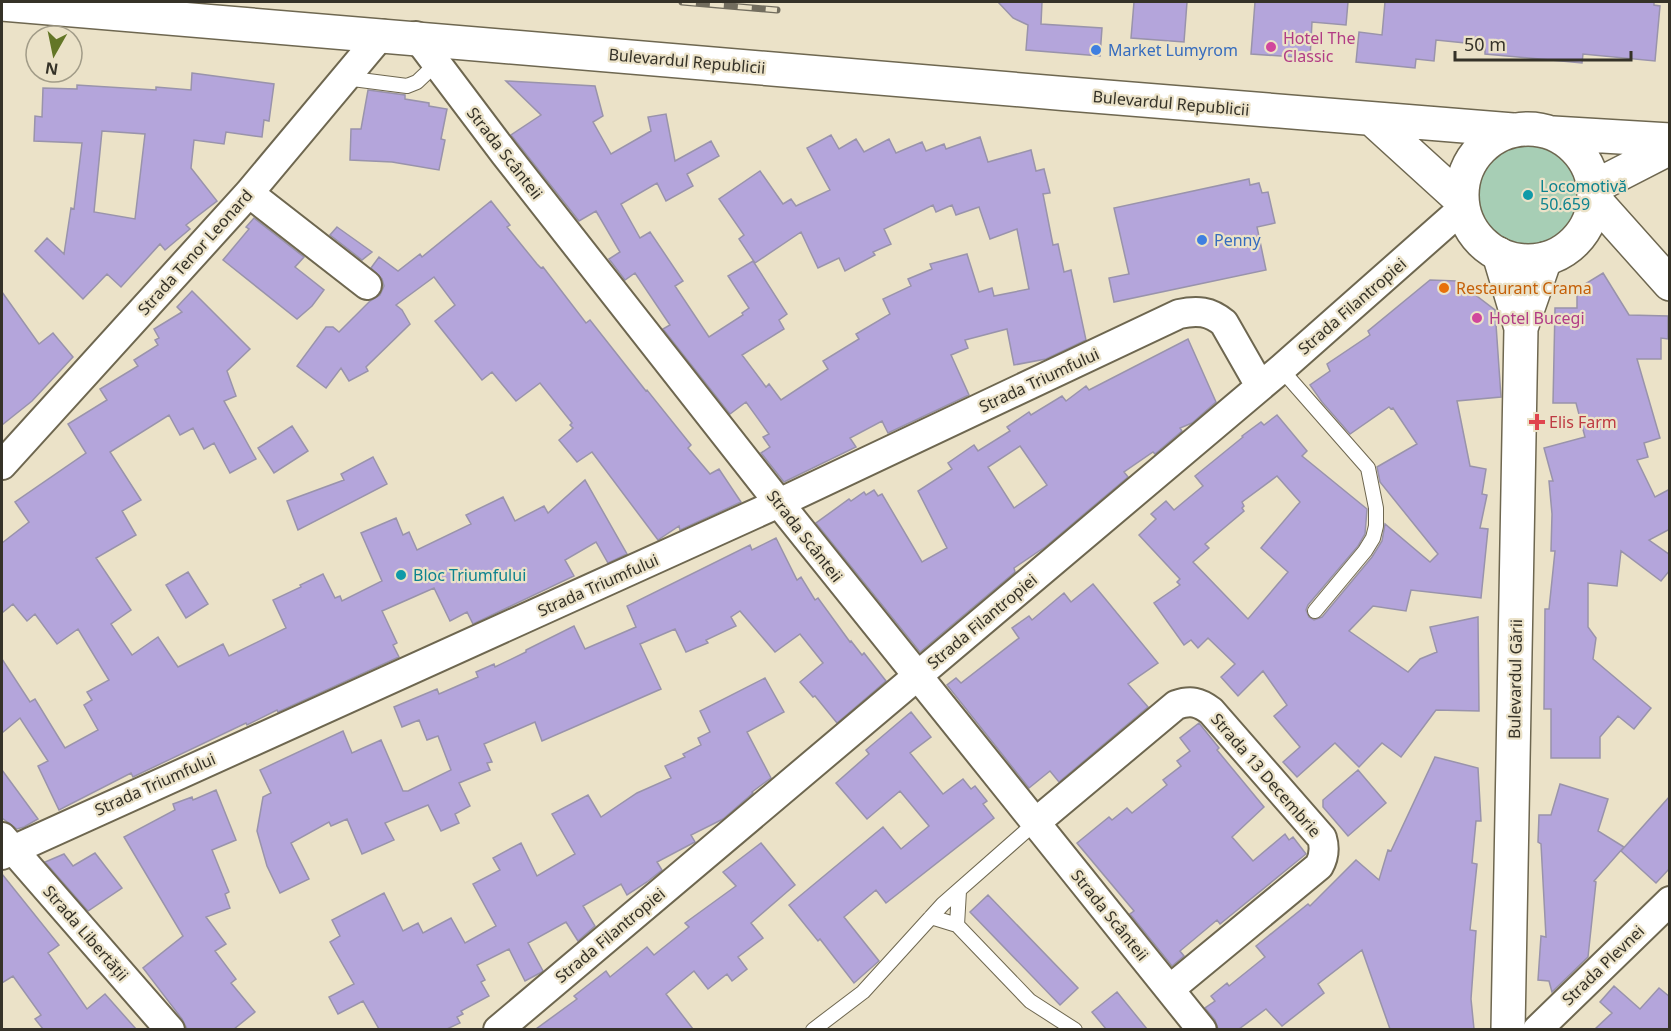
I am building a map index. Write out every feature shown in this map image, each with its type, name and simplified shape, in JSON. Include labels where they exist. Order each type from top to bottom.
[{"type":"main road","name":"Bulevardul Republicii","points":[[2,4],[416,36],[1092,96],[1512,130]]},
{"type":"main road","points":[[1372,119],[1462,205]]},
{"type":"main road","points":[[1553,133],[1569,142],[1581,154],[1590,169],[1594,193],[1591,215],[1584,230],[1574,243],[1545,259],[1529,261],[1499,254],[1482,243],[1470,228],[1462,205],[1464,177],[1474,155],[1491,139],[1512,130],[1533,128],[1553,133],[1670,140]]},
{"type":"main road","points":[[1594,193],[1670,148]]},
{"type":"main road","points":[[1594,193],[1670,284]]},
{"type":"main road","name":"Bulevardul Gării","points":[[1499,254],[1521,328],[1509,1029]]},
{"type":"main road","name":"Bulevardul Gării","points":[[1521,328],[1545,259]]},
{"type":"street","name":"Strada Tenor Leonard","points":[[2,465],[249,193],[382,34]]},
{"type":"street","name":"Strada Scânteii","points":[[416,36],[435,64],[779,503],[1202,1029]]},
{"type":"street","points":[[249,193],[367,285]]},
{"type":"street","name":"Strada Filantropiei","points":[[498,1029],[1270,378],[1462,205]]},
{"type":"street","name":"Strada Triumfului","points":[[5,847],[779,503],[1166,319],[1193,311],[1216,316],[1270,378]]},
{"type":"street","name":"Strada 13 Decembrie","points":[[1035,823],[1176,705],[1187,701],[1203,705],[1211,711],[1322,838],[1324,845],[1319,866],[1170,989]]},
{"type":"street","name":"Strada Libertății","points":[[5,847],[170,1029]]},
{"type":"street","name":"Strada Plevnei","points":[[1537,1029],[1665,917]]},
{"type":"lane","points":[[345,78],[407,86],[417,82],[435,64]]},
{"type":"lane","points":[[1270,378],[1368,468],[1376,508],[1373,538],[1316,611]]},
{"type":"lane","points":[[813,1029],[863,992],[931,917],[1035,823]]},
{"type":"lane","points":[[957,925],[959,891]]},
{"type":"lane","points":[[931,917],[957,925],[1030,1001],[1075,1029]]},
{"type":"green space","points":[[1528,143],[1547,147],[1564,158],[1575,175],[1579,194],[1575,213],[1564,230],[1547,241],[1528,245],[1509,241],[1492,230],[1481,213],[1477,194],[1481,175],[1492,158],[1509,147]]},
{"type":"building","points":[[998,2],[1042,2],[1041,24],[1102,28],[1100,56],[1026,50],[1028,25],[1013,18]]},
{"type":"building","points":[[1134,2],[1187,2],[1184,42],[1131,38]]},
{"type":"building","points":[[1255,2],[1348,2],[1346,25],[1312,22],[1310,58],[1251,54]]},
{"type":"building","points":[[1385,2],[1654,2],[1654,5],[1660,6],[1655,61],[1583,54],[1582,63],[1485,54],[1485,45],[1436,40],[1434,61],[1416,59],[1415,68],[1356,62],[1359,32],[1382,35]]},
{"type":"building","points":[[192,73],[274,84],[269,121],[264,120],[262,137],[226,132],[224,144],[194,140],[191,168],[217,201],[186,225],[190,229],[165,250],[160,244],[121,287],[107,274],[83,299],[35,251],[47,238],[64,254],[71,208],[74,209],[82,143],[34,141],[35,116],[42,117],[43,88],[77,89],[77,85],[191,90]],"holes":[[[102,131],[145,134],[135,219],[94,212]]]},
{"type":"building","points":[[506,81],[595,86],[603,116],[593,122],[611,154],[651,131],[648,117],[666,114],[675,161],[711,141],[719,156],[687,174],[693,186],[666,201],[657,183],[621,204],[640,238],[650,232],[683,281],[675,286],[709,337],[743,315],[742,313],[749,308],[728,276],[753,261],[787,314],[779,320],[784,329],[742,355],[766,387],[769,384],[781,400],[828,369],[823,361],[859,339],[856,334],[890,314],[883,299],[911,286],[908,279],[932,269],[930,264],[967,254],[979,292],[992,288],[994,296],[1029,289],[1017,229],[990,239],[979,207],[956,215],[952,205],[936,212],[933,205],[884,229],[891,244],[873,252],[875,255],[845,271],[839,258],[818,268],[801,232],[755,263],[739,239],[744,235],[719,199],[760,171],[783,204],[791,199],[796,206],[830,190],[807,148],[831,135],[839,149],[856,139],[864,152],[889,139],[896,153],[922,142],[926,151],[944,144],[946,149],[980,137],[988,162],[1031,150],[1036,171],[1044,169],[1050,193],[1043,194],[1053,245],[1058,244],[1064,272],[1071,270],[1086,340],[1046,359],[1014,365],[1007,329],[965,340],[968,348],[951,355],[969,395],[888,433],[882,421],[850,438],[856,447],[784,482],[761,453],[770,447],[763,437],[769,434],[746,402],[730,414],[663,329],[670,325],[635,273],[625,280],[609,259],[620,252],[596,211],[579,221],[511,135],[541,115]]},
{"type":"building","points":[[368,90],[405,95],[405,99],[447,109],[441,139],[445,140],[439,170],[392,162],[350,160],[351,129],[361,129]]},
{"type":"building","points":[[1249,179],[1250,185],[1259,183],[1262,193],[1268,192],[1275,223],[1257,227],[1266,270],[1114,302],[1109,278],[1129,274],[1114,208]]},
{"type":"building","points":[[491,201],[510,225],[507,227],[537,264],[543,267],[586,323],[590,320],[691,445],[688,448],[710,474],[719,469],[741,502],[680,530],[679,526],[658,540],[592,452],[577,462],[559,440],[573,428],[570,425],[572,423],[540,383],[516,401],[492,372],[482,380],[435,321],[455,305],[434,277],[396,305],[402,310],[410,324],[366,367],[368,371],[349,381],[341,368],[326,388],[297,366],[326,327],[333,327],[339,332],[370,301],[380,295],[384,286],[382,279],[371,268],[379,257],[398,271],[420,254],[422,257]]},
{"type":"building","points":[[254,218],[304,257],[295,267],[324,290],[312,306],[297,319],[223,260],[249,229],[246,227]]},
{"type":"building","points":[[337,227],[372,252],[362,260],[330,235]]},
{"type":"building","points":[[1603,273],[1629,315],[1668,316],[1668,339],[1661,338],[1661,359],[1637,359],[1660,438],[1644,443],[1648,457],[1637,460],[1655,497],[1670,489],[1670,529],[1649,540],[1670,555],[1670,570],[1661,581],[1621,551],[1617,586],[1588,583],[1588,627],[1596,638],[1593,659],[1651,708],[1634,729],[1618,716],[1600,737],[1600,758],[1551,758],[1551,709],[1544,709],[1545,609],[1549,609],[1555,551],[1551,551],[1552,514],[1549,481],[1553,481],[1544,448],[1585,437],[1576,403],[1553,403],[1555,308],[1577,308],[1577,289]]},
{"type":"building","points":[[1430,280],[1457,281],[1495,310],[1501,397],[1457,401],[1470,466],[1486,469],[1482,494],[1487,495],[1480,528],[1488,529],[1481,598],[1411,590],[1406,611],[1373,606],[1349,631],[1408,672],[1420,659],[1437,652],[1430,627],[1478,617],[1479,711],[1436,710],[1401,757],[1382,743],[1359,767],[1335,743],[1297,777],[1283,762],[1300,747],[1274,716],[1287,705],[1263,671],[1238,696],[1221,677],[1235,664],[1208,638],[1198,648],[1191,640],[1184,645],[1154,603],[1180,585],[1177,582],[1180,579],[1139,535],[1156,519],[1151,514],[1166,501],[1174,510],[1203,486],[1195,476],[1242,436],[1261,422],[1264,425],[1277,415],[1307,451],[1302,456],[1367,509],[1365,534],[1358,546],[1308,605],[1306,610],[1309,617],[1314,620],[1322,617],[1372,557],[1382,541],[1385,524],[1430,562],[1438,554],[1380,482],[1377,467],[1417,444],[1393,408],[1389,407],[1350,434],[1310,385],[1330,371],[1327,364],[1370,335],[1368,331]],"holes":[[[1277,476],[1300,502],[1261,548],[1288,572],[1248,619],[1193,562],[1209,548],[1205,544],[1244,511],[1242,502]]]},
{"type":"building","points":[[192,291],[250,349],[227,371],[236,396],[224,401],[256,459],[230,473],[214,443],[204,449],[193,428],[180,435],[169,415],[110,452],[141,500],[122,511],[136,535],[96,558],[131,610],[111,624],[132,655],[158,637],[178,667],[223,644],[229,656],[286,628],[273,600],[301,587],[300,585],[323,574],[335,598],[340,596],[342,601],[382,581],[361,533],[396,518],[403,535],[409,532],[417,550],[471,524],[466,515],[503,497],[515,521],[544,506],[548,513],[585,480],[627,554],[608,563],[596,542],[565,560],[574,576],[473,624],[467,612],[450,621],[434,588],[382,611],[397,643],[393,645],[399,657],[278,712],[277,710],[247,725],[246,723],[133,777],[131,773],[59,810],[38,766],[48,761],[20,718],[2,733],[2,659],[30,702],[35,699],[65,748],[98,730],[84,705],[92,700],[87,692],[109,680],[78,629],[57,644],[35,614],[27,621],[13,604],[2,613],[2,543],[29,522],[15,502],[86,453],[68,424],[107,400],[100,389],[138,366],[134,360],[158,345],[155,340],[159,338],[154,329],[182,312],[177,307]]},
{"type":"building","points":[[2,292],[39,344],[53,333],[73,357],[32,401],[2,425]]},
{"type":"building","points":[[1188,339],[1216,402],[1192,423],[1180,428],[1182,431],[1155,454],[1153,452],[1124,472],[1128,477],[1045,547],[1014,568],[1015,572],[920,652],[816,523],[849,499],[851,501],[864,492],[866,495],[874,490],[878,496],[882,494],[922,562],[947,548],[918,491],[952,469],[948,463],[974,445],[978,451],[1010,431],[1007,427],[1029,412],[1031,415],[1062,396],[1066,401],[1086,386],[1089,390]],"holes":[[[1020,446],[1047,485],[1014,508],[988,467]]]},
{"type":"building","points":[[292,426],[308,451],[274,473],[258,448]]},
{"type":"building","points":[[373,457],[387,484],[298,530],[287,501],[344,480],[341,474]]},
{"type":"building","points":[[776,538],[797,580],[801,577],[815,600],[818,598],[850,642],[862,655],[864,653],[886,681],[837,723],[800,682],[823,663],[800,634],[775,652],[740,611],[731,617],[736,626],[706,640],[708,643],[686,652],[675,629],[640,644],[661,689],[542,741],[535,722],[484,744],[492,762],[487,763],[490,770],[459,783],[470,806],[455,814],[459,823],[441,831],[428,805],[385,823],[394,840],[362,854],[347,819],[331,826],[329,822],[291,843],[309,879],[280,893],[267,866],[257,831],[263,797],[271,793],[260,770],[343,731],[352,753],[381,740],[403,791],[408,791],[451,770],[438,736],[427,740],[419,720],[402,727],[394,707],[437,689],[439,694],[478,677],[476,672],[494,664],[495,667],[574,626],[585,649],[636,627],[627,606],[750,545],[752,550]]},
{"type":"building","points":[[188,572],[208,604],[186,618],[166,585]]},
{"type":"building","points":[[1093,584],[1158,663],[1128,684],[1148,707],[1059,782],[1050,771],[1029,788],[947,685],[956,678],[961,683],[1019,638],[1012,628],[1029,616],[1032,620],[1064,593],[1071,602]]},
{"type":"building","points":[[765,678],[784,712],[747,732],[771,778],[723,819],[691,835],[695,842],[657,862],[662,870],[647,882],[627,895],[621,884],[583,906],[595,926],[578,941],[566,922],[528,943],[543,971],[525,981],[509,949],[477,965],[485,980],[481,982],[489,996],[461,1011],[463,1014],[457,1017],[460,1023],[447,1029],[379,1029],[363,1001],[338,1014],[329,997],[354,984],[330,942],[340,936],[332,920],[384,893],[403,931],[418,923],[423,933],[451,918],[465,943],[496,926],[473,884],[500,870],[493,858],[521,843],[537,876],[575,854],[552,814],[588,795],[601,817],[637,793],[671,778],[665,766],[685,757],[683,754],[701,745],[698,738],[710,732],[700,711]]},
{"type":"building","points":[[911,712],[931,737],[910,753],[943,794],[963,779],[971,789],[975,786],[987,801],[983,804],[994,818],[886,903],[876,890],[844,917],[879,961],[854,983],[820,939],[818,941],[789,905],[883,827],[901,849],[929,826],[900,791],[867,819],[836,783],[869,754],[866,750]]},
{"type":"building","points":[[1199,723],[1219,748],[1217,750],[1264,807],[1232,837],[1253,861],[1285,834],[1289,840],[1293,837],[1306,854],[1220,924],[1217,920],[1180,951],[1184,956],[1172,966],[1130,914],[1134,911],[1077,843],[1109,817],[1112,820],[1127,808],[1132,813],[1167,785],[1163,780],[1181,766],[1177,761],[1190,751],[1180,738]]},
{"type":"building","points":[[1435,757],[1478,768],[1481,821],[1476,821],[1472,863],[1477,864],[1470,930],[1476,931],[1471,999],[1474,1029],[1390,1029],[1362,950],[1318,984],[1324,993],[1282,1026],[1266,1009],[1239,1029],[1218,1029],[1215,1020],[1205,1008],[1215,1001],[1211,996],[1227,983],[1229,986],[1265,957],[1256,946],[1308,904],[1310,906],[1356,860],[1379,880],[1388,850],[1391,851]]},
{"type":"building","points":[[2,770],[38,819],[24,827],[17,829],[2,818]]},
{"type":"building","points":[[1358,770],[1386,803],[1348,836],[1323,807],[1323,800]]},
{"type":"building","points":[[1560,784],[1608,799],[1598,831],[1624,847],[1594,881],[1596,882],[1588,957],[1552,992],[1549,981],[1538,980],[1541,936],[1546,937],[1541,844],[1538,842],[1539,815],[1551,815]]},
{"type":"building","points":[[216,790],[236,840],[212,850],[229,892],[225,894],[230,908],[206,917],[226,944],[215,951],[236,979],[231,983],[255,1012],[234,1029],[187,1029],[143,968],[183,936],[124,837],[175,810],[173,804],[192,797],[193,800]]},
{"type":"building","points":[[1670,796],[1670,868],[1656,883],[1621,851]]},
{"type":"building","points":[[761,843],[795,885],[751,923],[763,938],[738,957],[747,969],[732,981],[727,974],[708,989],[694,971],[666,994],[693,1029],[536,1029],[577,999],[574,996],[606,971],[610,977],[647,947],[654,955],[689,927],[685,923],[736,886],[723,872]]},
{"type":"building","points":[[95,853],[122,888],[88,911],[45,862],[64,854],[73,866]]},
{"type":"building","points":[[2,874],[59,945],[48,953],[87,1009],[105,994],[136,1029],[43,1029],[35,1019],[41,1015],[13,976],[2,983]]},
{"type":"building","points":[[988,895],[1078,988],[1060,1005],[970,912]]},
{"type":"building","points":[[1614,986],[1640,1009],[1659,988],[1670,997],[1670,1029],[1595,1029],[1612,1013],[1600,1002]]},
{"type":"building","points":[[1117,992],[1147,1029],[1106,1029],[1092,1012]]},
{"type":"railway","points":[[682,2],[777,10]]},
{"type":"place","name":"Hotel The Classic","points":[[1271,47]]},
{"type":"place","name":"Market Lumyrom","points":[[1096,50]]},
{"type":"place","name":"Locomotivă 50.659","points":[[1528,195]]},
{"type":"place","name":"Penny","points":[[1202,240]]},
{"type":"place","name":"Restaurant Crama","points":[[1444,288]]},
{"type":"place","name":"Hotel Bucegi","points":[[1477,318]]},
{"type":"place","name":"Elis Farm","points":[[1537,422]]},
{"type":"place","name":"Bloc Triumfului","points":[[401,575]]}]
